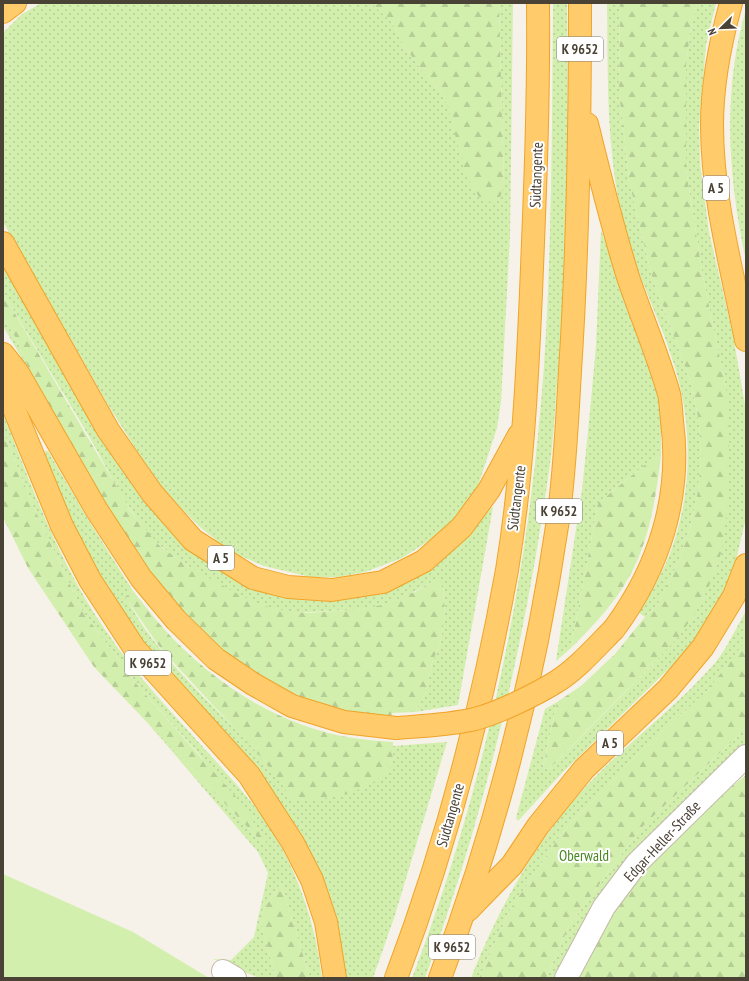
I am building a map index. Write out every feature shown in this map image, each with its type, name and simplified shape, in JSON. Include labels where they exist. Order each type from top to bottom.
[{"type":"highway","points":[[3,12],[15,3]]},
{"type":"highway","name":"Südtangente","points":[[396,978],[443,843],[468,752],[490,657],[507,568],[525,425],[538,138],[538,3]]},
{"type":"highway","name":"K 9652","points":[[440,978],[472,889],[514,740],[532,662],[558,518],[565,451],[577,267],[580,3]]},
{"type":"highway","name":"A 5","points":[[731,3],[723,33],[716,73],[712,125],[713,152],[720,214],[746,340]]},
{"type":"highway","name":"K 9652","points":[[3,354],[18,373],[96,510],[141,578],[176,620],[216,659],[253,684],[292,706],[344,722],[396,728],[437,726],[476,719],[518,702],[556,682],[586,657],[614,629],[632,604],[647,577],[662,536],[674,490],[676,449],[669,395],[614,231],[580,95]]},
{"type":"highway","name":"A 5","points":[[3,243],[108,430],[152,493],[193,540],[253,578],[288,586],[332,590],[383,582],[424,561],[462,527],[478,506],[489,490],[525,425]]},
{"type":"highway","name":"K 9652","points":[[3,382],[62,526],[90,580],[135,649],[249,775],[293,843],[312,880],[326,922],[335,978]]},
{"type":"highway","name":"A 5","points":[[463,915],[512,865],[542,821],[584,769],[668,689],[689,664],[724,614],[734,596],[746,565]]},
{"type":"lane","name":"Edgar-Heller-Straße","points":[[566,978],[604,907],[637,863],[746,756]]},
{"type":"green space","points":[[41,3],[371,3],[392,22],[403,44],[420,68],[437,87],[447,104],[453,123],[504,185],[499,3],[513,3],[510,236],[501,401],[497,428],[478,486],[455,519],[438,535],[402,558],[365,572],[338,577],[311,577],[264,566],[241,556],[221,544],[200,527],[160,484],[110,408],[3,222],[3,33],[21,15]]},
{"type":"green space","points":[[371,3],[499,3],[504,185],[499,201],[489,202],[479,197],[466,176],[447,104],[437,87],[420,68],[403,44],[392,22]]},
{"type":"green space","points":[[553,3],[567,3],[567,141],[564,279],[549,471],[528,600],[515,664],[484,791],[447,916],[425,978],[412,978],[439,904],[462,830],[483,754],[515,600],[528,522],[537,444],[547,321],[551,184]]},
{"type":"green space","points":[[607,3],[620,3],[619,93],[630,185],[651,273],[692,386],[699,422],[701,463],[697,496],[690,528],[679,561],[658,604],[645,617],[639,613],[666,563],[680,523],[687,478],[687,431],[680,386],[674,364],[640,275],[628,239],[617,194],[613,167],[609,112]]},
{"type":"green space","points":[[620,3],[697,3],[691,27],[686,65],[686,169],[703,277],[726,387],[729,433],[727,511],[722,550],[713,577],[694,615],[677,639],[550,768],[545,769],[543,768],[557,702],[581,686],[615,654],[645,617],[658,604],[679,561],[690,528],[697,496],[701,463],[699,422],[692,386],[651,273],[630,185],[619,93]]},
{"type":"green space","points":[[697,3],[716,3],[706,45],[699,126],[700,163],[709,232],[733,335],[746,411],[746,518],[736,560],[725,588],[707,621],[681,657],[563,772],[518,821],[516,818],[545,709],[557,702],[543,767],[545,769],[550,768],[661,655],[688,622],[704,597],[726,387],[703,277],[686,169],[686,65],[691,27]]},
{"type":"green space","points":[[746,9],[746,96],[744,128],[746,159],[746,261],[735,198],[730,135],[733,72],[738,40]]},
{"type":"green space","points":[[746,96],[746,159],[744,128]]},
{"type":"green space","points":[[601,230],[661,401],[661,456],[652,459],[598,503],[571,648],[556,661],[582,490],[596,346]]},
{"type":"green space","points":[[3,262],[191,546],[329,599],[462,541],[483,516],[493,507],[458,705],[415,712],[426,692],[432,663],[440,644],[445,614],[443,586],[433,581],[416,591],[389,603],[370,608],[316,612],[288,612],[261,605],[231,591],[184,564],[161,546],[140,523],[121,495],[90,438],[3,293]]},
{"type":"green space","points":[[3,293],[132,513],[160,546],[186,565],[245,598],[274,609],[307,613],[361,609],[382,605],[415,592],[433,581],[438,580],[443,586],[445,614],[440,644],[432,663],[426,692],[415,712],[392,713],[391,717],[346,711],[306,699],[272,683],[229,656],[196,628],[143,565],[119,527],[31,374],[17,340],[3,317]]},
{"type":"green space","points":[[3,317],[17,340],[31,374],[3,326]]},
{"type":"green space","points":[[3,413],[36,498],[61,553],[90,606],[106,631],[132,667],[250,801],[276,838],[293,871],[306,905],[316,941],[322,978],[310,978],[281,883],[259,916],[276,978],[259,978],[213,959],[231,960],[254,937],[268,873],[258,852],[147,722],[257,837],[266,843],[199,754],[138,686],[83,612],[34,508],[3,431]]},
{"type":"green space","points":[[3,431],[34,508],[83,612],[138,686],[243,805],[267,844],[257,837],[94,667],[28,568],[3,517]]},
{"type":"green space","points":[[45,451],[48,451],[84,513],[133,591],[126,597],[139,620],[170,661],[265,762],[294,801],[391,766],[393,746],[447,742],[395,915],[373,978],[344,978],[327,897],[100,580],[62,499],[47,462]]},
{"type":"green space","points":[[661,456],[651,518],[636,563],[623,587],[610,605],[571,648],[598,503],[652,459]]},
{"type":"green space","points":[[133,591],[183,649],[226,684],[250,700],[274,713],[300,724],[353,738],[393,742],[390,767],[382,776],[371,783],[346,794],[306,801],[294,801],[262,758],[161,649],[125,597]]},
{"type":"green space","points":[[746,611],[746,640],[743,645],[708,690],[636,756],[562,833],[511,908],[479,978],[471,978],[510,893],[543,840],[582,791],[603,769],[688,691],[715,663]]},
{"type":"green space","name":"Oberwald","points":[[746,640],[746,728],[640,829],[569,926],[546,978],[479,978],[511,908],[562,833],[636,756],[708,690]]},
{"type":"green space","points":[[746,728],[746,746],[558,978],[546,978],[569,926],[640,829]]},
{"type":"green space","name":"Oberwald","points":[[746,775],[746,978],[575,978],[611,911],[640,872],[673,837]]},
{"type":"green space","points":[[3,874],[133,932],[209,978],[3,978]]},
{"type":"green space","points":[[281,883],[310,978],[276,978],[259,916]]}]
